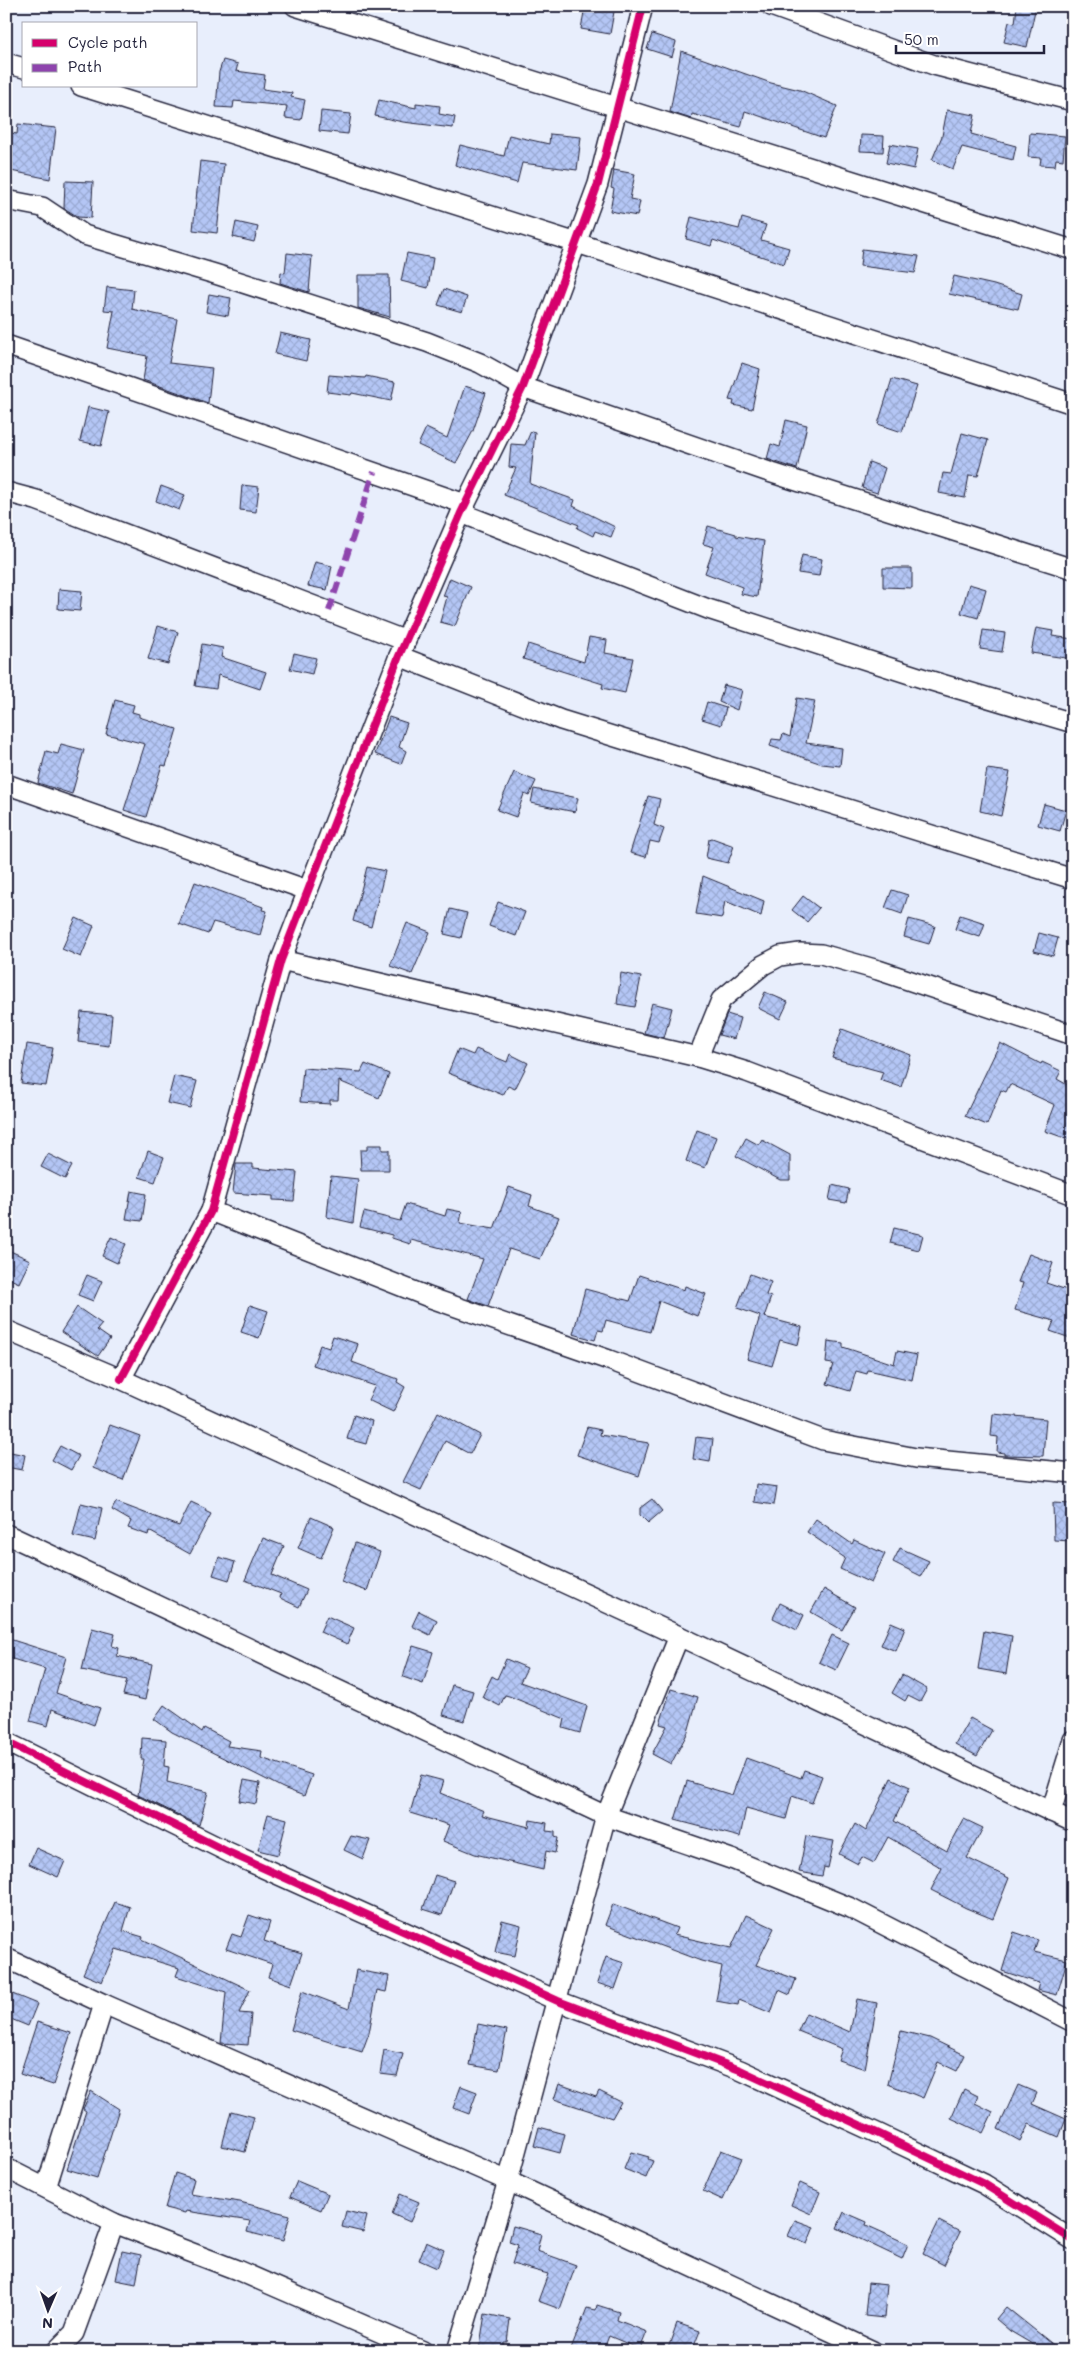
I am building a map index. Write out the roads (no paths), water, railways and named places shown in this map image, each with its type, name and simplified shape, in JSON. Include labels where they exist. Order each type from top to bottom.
[{"type":"street","points":[[295,6],[1073,250]]},
{"type":"street","points":[[121,1380],[211,1211],[281,960],[403,648],[463,509],[523,387],[598,184],[643,6]]},
{"type":"street","points":[[770,6],[934,65],[1073,101]]},
{"type":"street","points":[[6,63],[22,67]]},
{"type":"street","points":[[87,88],[577,242],[1073,404]]},
{"type":"street","points":[[6,200],[42,207],[84,236],[215,274],[428,342],[480,364],[523,387],[772,473],[1073,569]]},
{"type":"street","points":[[6,345],[463,509],[708,609],[925,679],[1073,723]]},
{"type":"street","points":[[6,492],[36,500],[403,648],[561,720],[1073,879]]},
{"type":"street","points":[[6,784],[307,890]]},
{"type":"street","points":[[698,1057],[721,1000],[763,965],[780,956],[800,953],[821,954],[878,970],[1073,1035]]},
{"type":"street","points":[[281,960],[698,1057],[747,1072],[1073,1195]]},
{"type":"street","points":[[211,1211],[431,1298],[609,1360],[823,1440],[916,1458],[1073,1473]]},
{"type":"street","points":[[6,1330],[121,1380],[679,1636],[1073,1822]]},
{"type":"street","points":[[6,1534],[606,1816],[734,1860],[851,1908],[1073,2022]]},
{"type":"street","points":[[457,2351],[508,2181],[558,2001],[606,1816],[679,1636]]},
{"type":"street","points":[[1052,1812],[1073,1740]]},
{"type":"street","points":[[6,1742],[230,1853],[558,2001],[740,2070],[879,2134],[984,2184],[1073,2240]]},
{"type":"street","points":[[6,1958],[104,2004],[508,2181],[873,2351]]},
{"type":"street","points":[[46,2188],[104,2004]]},
{"type":"street","points":[[6,2168],[114,2223],[236,2270],[423,2351]]},
{"type":"street","points":[[56,2351],[74,2333],[114,2223]]}]
